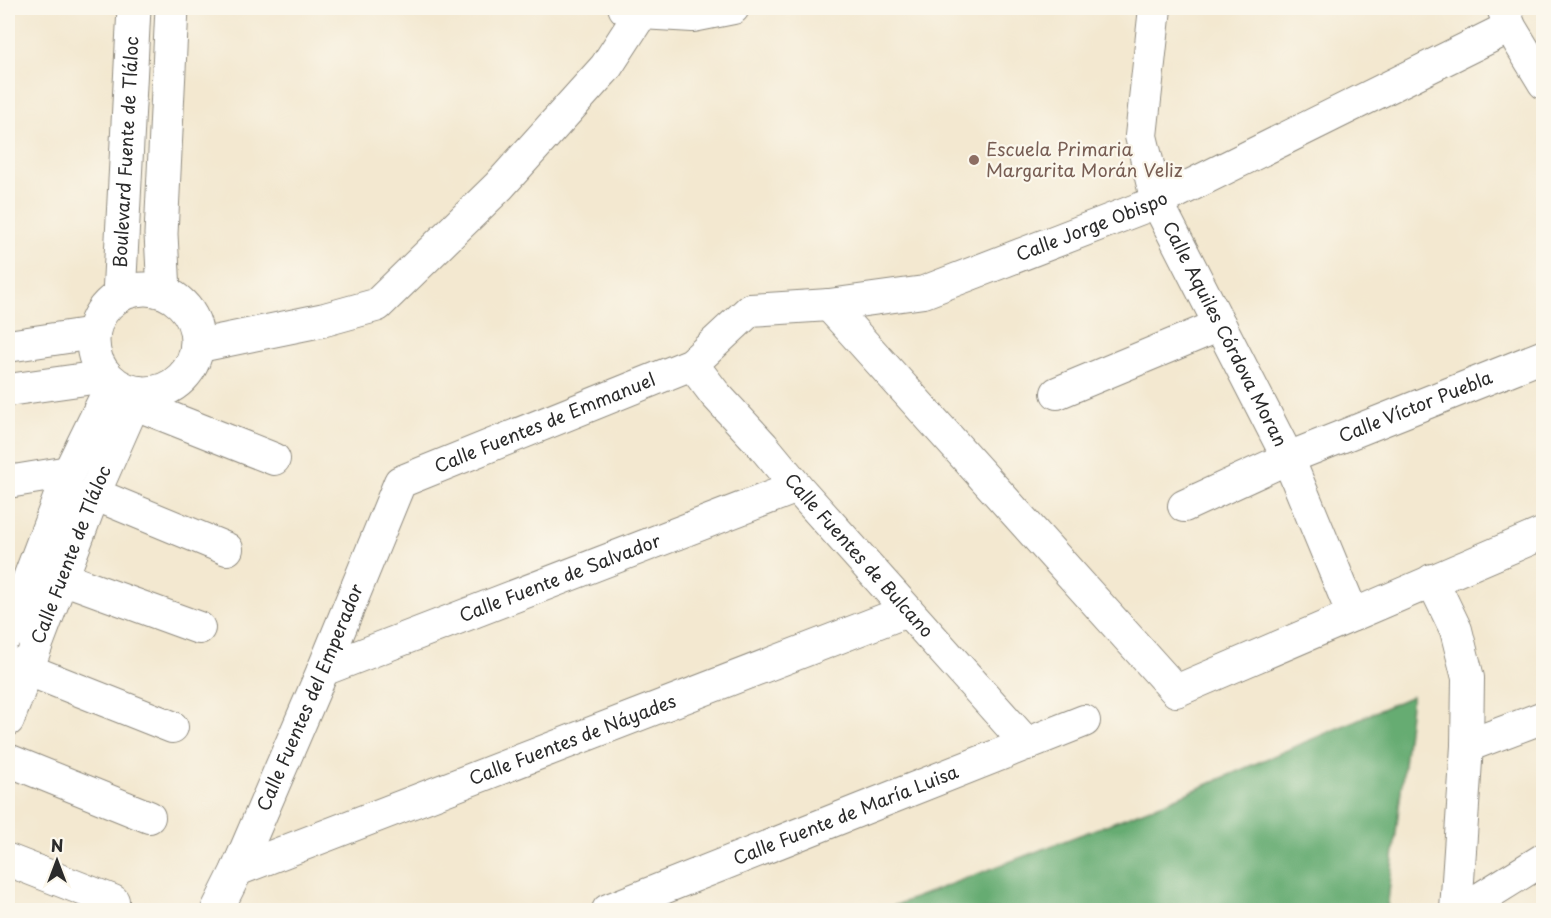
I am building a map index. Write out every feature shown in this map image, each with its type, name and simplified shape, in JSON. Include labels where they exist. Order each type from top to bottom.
[{"type":"street","name":"Boulevard Fuente de Tláloc","points":[[119,296],[134,8]]},
{"type":"street","points":[[164,292],[161,234],[172,8]]},
{"type":"street","points":[[197,346],[323,320],[377,305],[499,186],[606,67],[637,10],[693,16],[733,8]]},
{"type":"street","name":"Calle Aquiles Córdova Moran","points":[[1155,8],[1141,136],[1157,202],[1288,458],[1353,615]]},
{"type":"street","points":[[1506,17],[1544,83]]},
{"type":"street","name":"Calle Jorge Obispo","points":[[692,364],[750,310],[829,305],[924,292],[1157,202],[1506,17]]},
{"type":"street","points":[[8,390],[120,389],[152,392],[169,387],[183,377],[192,362],[197,346],[196,329],[189,314],[178,300],[164,292],[152,289],[129,291],[107,306],[98,318],[94,333],[94,349],[98,363],[120,389],[274,459]]},
{"type":"street","points":[[829,305],[1176,691],[1544,533]]},
{"type":"street","points":[[1057,393],[1220,325]]},
{"type":"street","points":[[8,346],[94,333]]},
{"type":"street","name":"Calle Víctor Puebla","points":[[1184,506],[1288,458],[1544,356]]},
{"type":"street","name":"Calle Fuentes de Emmanuel","points":[[400,482],[692,364]]},
{"type":"street","name":"Calle Fuentes de Bulcano","points":[[692,364],[715,394],[1027,744]]},
{"type":"street","name":"Calle Fuente de Tláloc","points":[[8,634],[69,472],[120,389]]},
{"type":"street","name":"Calle Fuente de Tláloc","points":[[8,720],[17,666],[66,567],[94,495],[120,389]]},
{"type":"street","points":[[8,482],[69,472]]},
{"type":"street","name":"Calle Fuentes del Emperador","points":[[217,910],[237,870],[323,670],[400,482]]},
{"type":"street","name":"Calle Fuente de Salvador","points":[[323,670],[797,487]]},
{"type":"street","points":[[94,495],[227,549]]},
{"type":"street","points":[[40,547],[66,567],[199,628]]},
{"type":"street","points":[[1432,580],[1456,630],[1468,678],[1467,746],[1455,910]]},
{"type":"street","name":"Calle Fuentes de Náyades","points":[[237,870],[907,611]]},
{"type":"street","points":[[17,666],[172,727]]},
{"type":"street","points":[[1467,746],[1544,717]]},
{"type":"street","name":"Calle Fuente de María Luisa","points":[[608,910],[1084,721]]},
{"type":"street","points":[[8,760],[149,817]]},
{"type":"street","points":[[1462,910],[1544,859]]},
{"type":"street","points":[[8,860],[113,901]]},
{"type":"green space","points":[[1412,696],[1387,910],[883,910],[1169,801]]},
{"type":"place","name":"Escuela Primaria Margarita Morán Veliz","points":[[974,160]]}]
